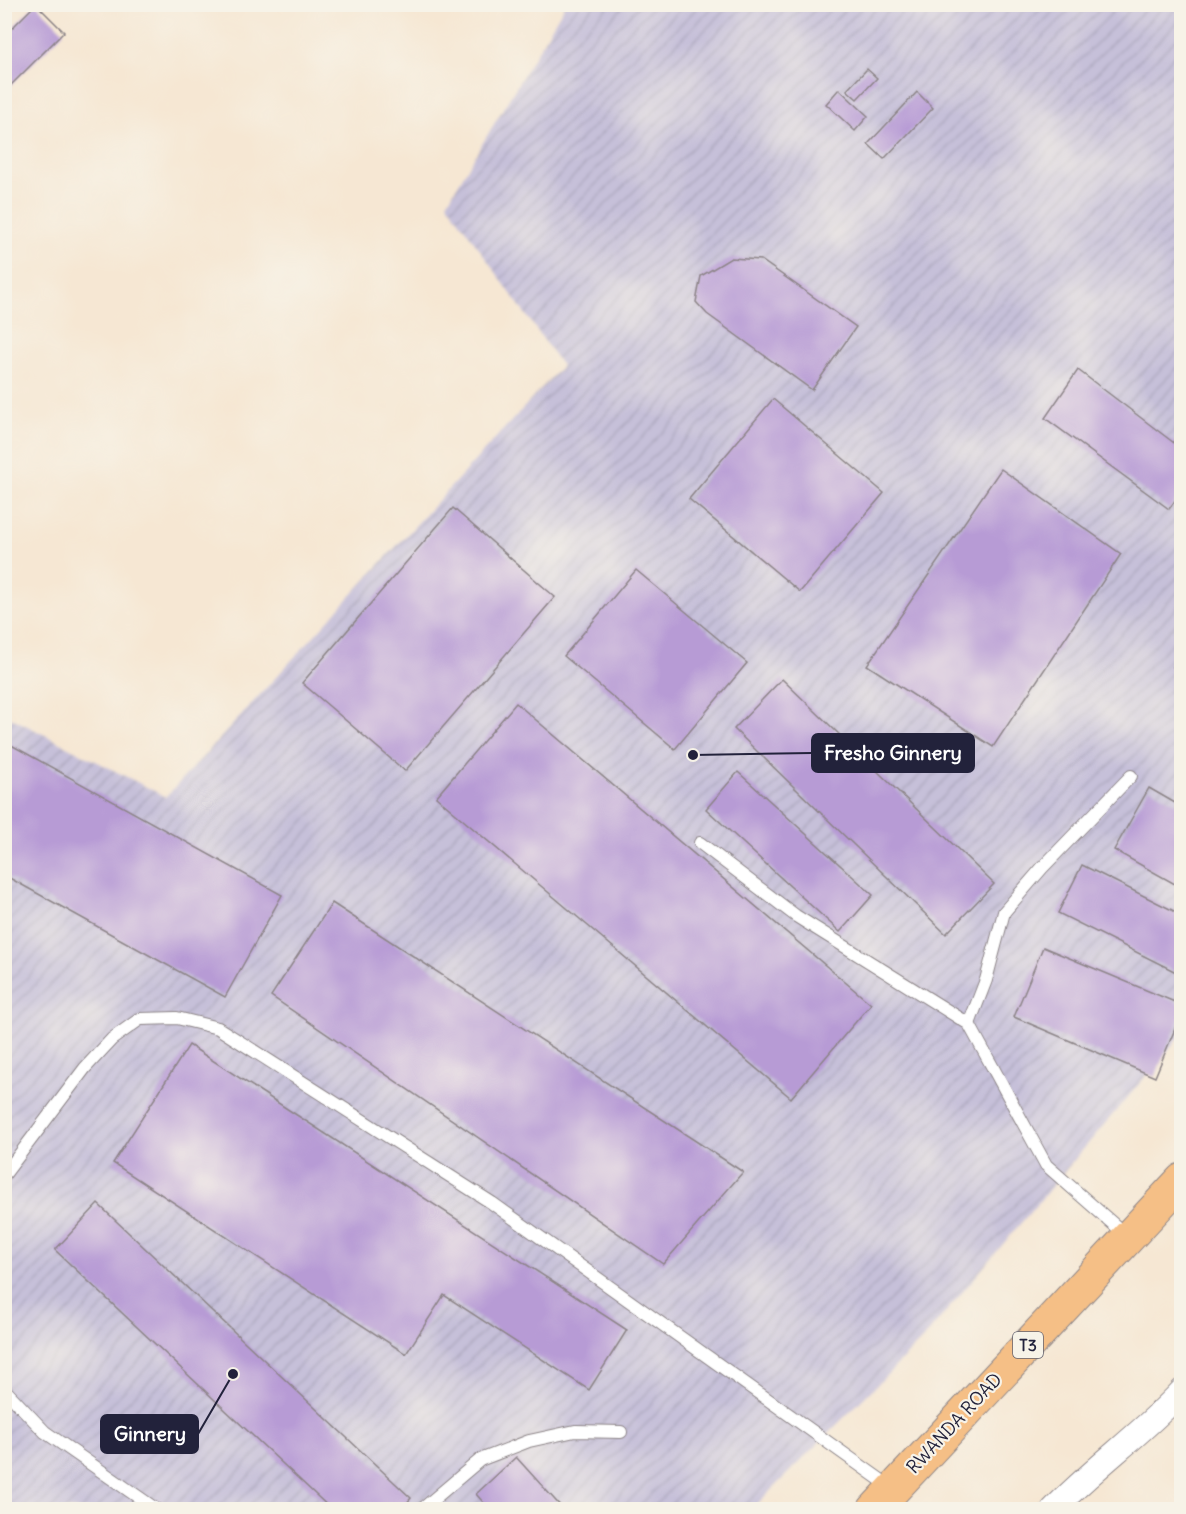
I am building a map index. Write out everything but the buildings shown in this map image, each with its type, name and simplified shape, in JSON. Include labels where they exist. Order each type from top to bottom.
[{"type":"highway","name":"RWANDA ROAD","points":[[884,1499],[1182,1180]]},
{"type":"street","points":[[1053,1509],[1163,1411],[1182,1391]]},
{"type":"lane","points":[[969,1024],[986,980],[1004,912],[1042,868],[1131,776]]},
{"type":"lane","points":[[700,843],[796,916],[969,1024],[1047,1165],[1128,1237]]},
{"type":"lane","points":[[4,1175],[85,1068],[112,1039],[140,1019],[177,1018],[218,1028],[492,1203],[884,1499]]},
{"type":"lane","points":[[4,1389],[45,1432],[157,1509]]},
{"type":"lane","points":[[420,1509],[480,1460],[529,1441],[575,1431],[621,1432]]},
{"type":"shaded area","points":[[565,5],[1181,5],[1181,1035],[922,1340],[752,1509],[14,1510],[5,1500],[4,714],[166,797],[562,366],[447,203]]},
{"type":"place","name":"Fresho Ginnery","points":[[693,755]]},
{"type":"place","name":"Ginnery","points":[[233,1374]]}]
